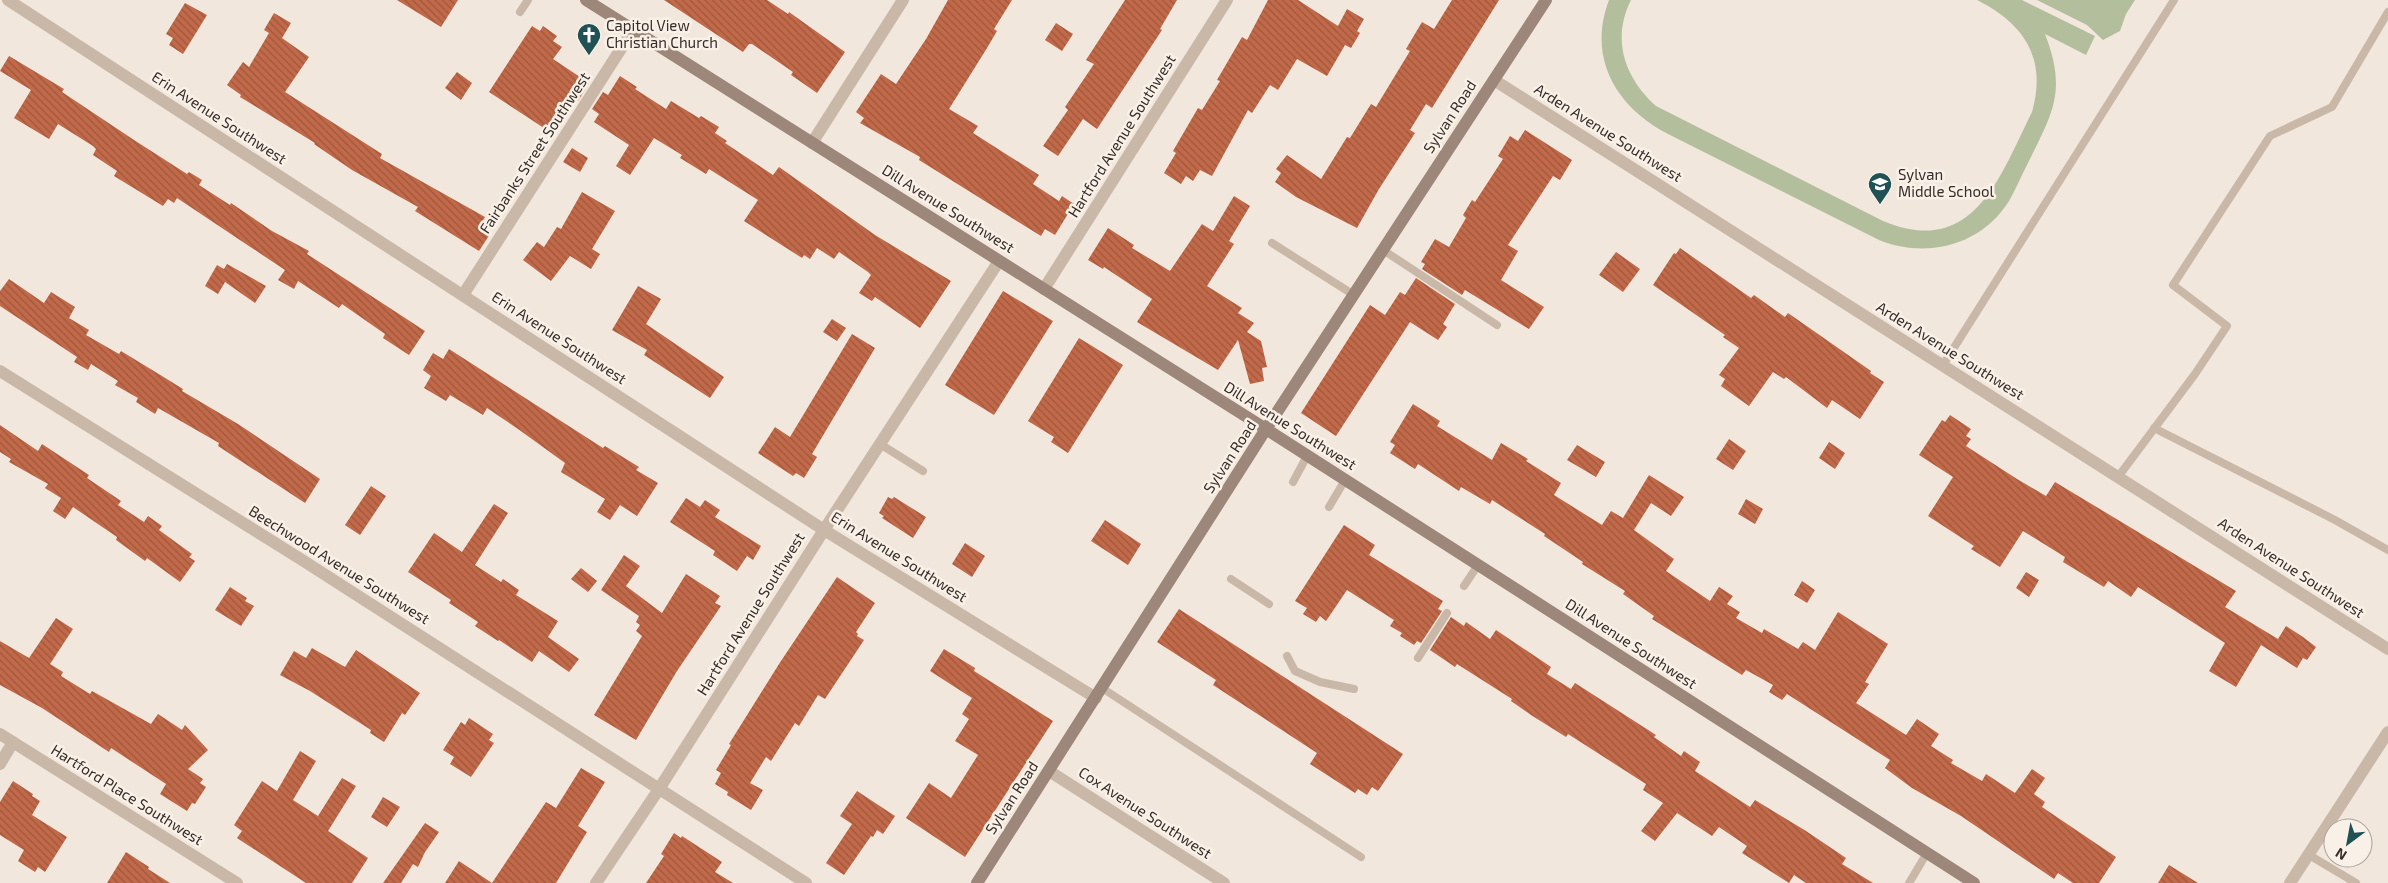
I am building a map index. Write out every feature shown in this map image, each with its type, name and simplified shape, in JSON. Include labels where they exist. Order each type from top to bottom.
[{"type":"main road","name":"Dill Avenue Southwest","points":[[586,0],[1346,480],[1974,883]]},
{"type":"main road","name":"Sylvan Road","points":[[977,883],[1266,430],[1546,0]]},
{"type":"street","name":"Erin Avenue Southwest","points":[[8,0],[824,530],[1099,693]]},
{"type":"street","points":[[812,143],[903,0]]},
{"type":"street","name":"Hartford Avenue Southwest","points":[[1044,289],[1227,0]]},
{"type":"street","name":"Fairbanks Street Southwest","points":[[463,295],[633,30]]},
{"type":"street","name":"Arden Avenue Southwest","points":[[1494,80],[2388,649]]},
{"type":"street","name":"Hartford Avenue Southwest","points":[[596,883],[659,789],[999,261]]},
{"type":"street","name":"Beechwood Avenue Southwest","points":[[0,371],[299,558],[806,883]]},
{"type":"street","points":[[2290,883],[2388,732]]},
{"type":"street","name":"Hartford Place Southwest","points":[[0,734],[237,883]]},
{"type":"street","points":[[0,764],[13,742]]},
{"type":"street","name":"Cox Avenue Southwest","points":[[1049,771],[1224,883]]},
{"type":"lane","points":[[520,12],[528,0]]},
{"type":"lane","points":[[1943,365],[2174,0]]},
{"type":"lane","points":[[2118,477],[2195,374],[2227,326],[2173,285],[2270,136],[2332,106],[2388,12]]},
{"type":"lane","points":[[1272,243],[1354,295]]},
{"type":"lane","points":[[1383,250],[1496,325]]},
{"type":"lane","points":[[2154,428],[2336,520],[2388,550]]},
{"type":"lane","points":[[880,444],[924,472]]},
{"type":"lane","points":[[1293,482],[1307,456]]},
{"type":"lane","points":[[1329,507],[1346,480]]},
{"type":"lane","points":[[1464,586],[1478,565]]},
{"type":"lane","points":[[1231,579],[1269,604]]},
{"type":"lane","points":[[1418,658],[1447,613]]},
{"type":"lane","points":[[1287,656],[1295,671],[1320,682],[1354,689]]},
{"type":"lane","points":[[1099,693],[1360,857]]},
{"type":"lane","points":[[1909,883],[1927,853]]},
{"type":"lane","points":[[2309,855],[2356,883]]},
{"type":"green space","points":[[1609,0],[1631,0],[1622,29],[1624,58],[1636,83],[1656,106],[1883,221],[1914,230],[1940,229],[1962,220],[1980,205],[1995,185],[2032,112],[2036,93],[2036,76],[2034,60],[2028,45],[2008,20],[1977,0],[2022,0],[2095,36],[2086,55],[2045,34],[2052,54],[2055,71],[2054,101],[2044,129],[2014,192],[1997,216],[1983,229],[1968,238],[1933,248],[1915,248],[1897,246],[1879,240],[1668,134],[1650,123],[1634,110],[1621,95],[1611,79],[1604,61],[1602,42],[1603,21]]},
{"type":"green space","points":[[2037,0],[2135,0],[2126,14],[2120,31],[2103,40],[2087,25]]},
{"type":"building","points":[[397,0],[458,0],[441,27]]},
{"type":"building","points":[[664,0],[767,0],[788,14],[789,12],[845,52],[817,93],[791,75],[793,72],[752,44],[749,44],[743,52]]},
{"type":"building","points":[[948,0],[1012,0],[994,29],[997,31],[949,109],[978,126],[973,133],[1039,175],[1033,184],[1059,201],[1062,196],[1074,204],[1055,235],[1045,229],[1041,236],[919,160],[920,157],[860,123],[864,118],[856,112],[881,74],[896,84],[926,39]]},
{"type":"building","points":[[1125,0],[1177,0],[1160,29],[1162,30],[1097,129],[1083,119],[1058,156],[1043,146],[1068,110],[1065,107],[1094,64],[1086,60]]},
{"type":"building","points":[[1268,0],[1298,0],[1338,26],[1347,9],[1364,19],[1357,31],[1360,33],[1351,48],[1345,45],[1327,76],[1297,59],[1278,90],[1270,85],[1252,113],[1248,110],[1212,176],[1200,170],[1193,181],[1186,176],[1181,184],[1164,173],[1176,153],[1173,151],[1198,108],[1202,110],[1220,81],[1217,80],[1242,37],[1247,40]]},
{"type":"building","points":[[1452,0],[1499,0],[1432,108],[1426,104],[1410,130],[1415,133],[1379,189],[1357,228],[1296,197],[1275,182],[1281,173],[1276,169],[1287,155],[1321,179],[1347,137],[1350,138],[1371,104],[1376,107],[1410,51],[1406,49],[1422,22],[1434,29]]},
{"type":"building","points":[[185,3],[207,15],[183,54],[169,45],[173,38],[166,34]]},
{"type":"building","points":[[274,13],[291,23],[282,38],[309,57],[285,92],[382,154],[380,158],[485,217],[479,227],[490,234],[479,251],[415,211],[418,207],[352,170],[315,143],[240,97],[241,95],[227,85],[243,62],[249,67],[269,33],[264,30]]},
{"type":"building","points":[[1056,23],[1073,34],[1062,51],[1045,40]]},
{"type":"building","points":[[532,26],[540,31],[543,26],[557,36],[553,41],[562,47],[553,59],[589,83],[578,101],[573,97],[550,132],[489,92]]},
{"type":"building","points":[[9,56],[64,89],[62,92],[134,140],[187,174],[189,172],[202,180],[199,185],[230,205],[231,203],[272,231],[309,251],[307,254],[425,331],[409,355],[383,338],[385,334],[342,304],[339,308],[298,281],[294,289],[278,280],[285,270],[177,198],[174,203],[168,199],[163,206],[114,176],[117,171],[93,155],[96,149],[93,146],[58,124],[49,139],[14,118],[31,90],[0,71]]},
{"type":"building","points":[[457,72],[472,83],[461,100],[445,88]]},
{"type":"building","points":[[620,76],[637,87],[635,89],[666,109],[671,101],[699,118],[701,116],[719,127],[715,133],[727,141],[725,143],[773,175],[779,167],[875,235],[951,281],[920,328],[875,297],[872,301],[859,293],[871,275],[868,272],[839,252],[834,259],[817,248],[810,259],[804,255],[802,258],[744,221],[758,200],[709,169],[706,174],[680,158],[682,155],[654,138],[630,175],[616,166],[629,145],[594,122],[599,114],[592,109],[603,92],[608,95]]},
{"type":"building","points":[[1525,130],[1572,160],[1560,180],[1553,176],[1508,245],[1518,251],[1501,280],[1544,307],[1529,329],[1465,290],[1462,295],[1422,269],[1425,264],[1421,262],[1435,239],[1449,247],[1466,218],[1463,215],[1472,200],[1475,202],[1503,159],[1498,156],[1510,136],[1518,141]]},
{"type":"building","points":[[572,148],[588,158],[580,172],[563,162]]},
{"type":"building","points":[[582,192],[615,211],[592,249],[600,254],[591,269],[570,256],[551,281],[523,260],[537,242],[544,247],[557,227],[561,229]]},
{"type":"building","points":[[1234,196],[1250,206],[1229,241],[1234,244],[1207,286],[1242,308],[1238,313],[1254,323],[1247,332],[1261,341],[1267,367],[1262,368],[1264,381],[1250,384],[1238,340],[1218,370],[1137,322],[1152,299],[1104,267],[1103,269],[1088,260],[1108,228],[1134,245],[1132,248],[1170,271],[1202,224],[1213,231]]},
{"type":"building","points":[[1680,248],[1751,298],[1754,295],[1785,317],[1788,313],[1884,382],[1860,419],[1832,400],[1827,408],[1786,377],[1784,379],[1773,372],[1749,406],[1721,386],[1725,379],[1719,375],[1739,348],[1723,337],[1725,335],[1653,285],[1674,253],[1676,254]]},
{"type":"building","points":[[1616,252],[1640,269],[1623,292],[1599,275]]},
{"type":"building","points":[[227,264],[266,286],[255,303],[225,282],[218,294],[205,286],[217,265],[224,269]]},
{"type":"building","points":[[1416,278],[1455,304],[1443,324],[1447,327],[1438,340],[1410,322],[1336,436],[1301,413],[1370,305],[1385,315],[1400,292],[1405,295]]},
{"type":"building","points":[[9,279],[44,303],[51,292],[75,307],[69,318],[89,330],[86,335],[119,354],[121,351],[162,376],[183,389],[182,391],[238,424],[320,479],[305,503],[218,446],[219,443],[158,408],[155,414],[136,402],[138,398],[115,385],[118,381],[91,364],[88,370],[74,362],[77,357],[0,306],[0,291]]},
{"type":"building","points":[[638,286],[661,299],[646,324],[724,377],[710,398],[644,355],[647,350],[612,330]]},
{"type":"building","points":[[1003,291],[1053,321],[994,415],[945,385]]},
{"type":"building","points":[[832,319],[846,328],[837,341],[823,332]]},
{"type":"building","points":[[852,334],[875,348],[812,454],[817,457],[804,478],[796,473],[793,476],[758,453],[775,427],[790,437]]},
{"type":"building","points":[[1079,338],[1123,365],[1068,453],[1051,442],[1054,437],[1028,421]]},
{"type":"building","points":[[449,349],[603,448],[605,446],[639,467],[636,470],[658,483],[637,516],[620,505],[610,520],[597,512],[605,499],[561,472],[565,463],[518,429],[487,408],[483,415],[450,395],[446,401],[424,388],[431,376],[423,370],[433,353],[443,359]]},
{"type":"building","points":[[1413,404],[1440,421],[1437,426],[1492,460],[1501,443],[1528,459],[1526,461],[1561,483],[1554,495],[1602,525],[1611,511],[1623,518],[1649,475],[1684,497],[1671,516],[1651,503],[1634,530],[1674,559],[1666,571],[1710,601],[1719,587],[1733,596],[1727,604],[1740,612],[1736,618],[1762,633],[1764,629],[1798,649],[1803,642],[1815,650],[1838,612],[1888,644],[1865,682],[1869,684],[1856,703],[1906,735],[1917,719],[1939,734],[1931,746],[1953,760],[1951,763],[1982,781],[1986,774],[2015,793],[2032,769],[2045,778],[2034,794],[2045,802],[2042,807],[2116,857],[2099,883],[2073,883],[2058,873],[2054,879],[1961,816],[1912,788],[1885,768],[1890,760],[1787,694],[1782,700],[1769,692],[1773,685],[1746,670],[1742,675],[1652,619],[1654,616],[1623,594],[1625,591],[1582,564],[1583,562],[1544,536],[1545,534],[1492,500],[1490,504],[1461,487],[1459,491],[1418,464],[1415,469],[1390,453],[1395,445],[1390,442]]},
{"type":"building","points":[[1950,415],[1971,429],[1966,436],[1971,439],[1966,446],[2017,479],[2046,496],[2055,482],[2236,591],[2225,607],[2278,639],[2286,626],[2316,647],[2307,660],[2303,658],[2297,668],[2261,645],[2236,687],[2209,671],[2225,643],[2138,587],[2131,597],[2108,581],[2104,587],[2063,562],[2065,557],[2023,531],[2000,567],[1971,549],[1974,546],[1928,516],[1953,477],[1919,455],[1942,420],[1945,422]]},
{"type":"building","points":[[0,425],[38,451],[42,444],[89,475],[87,478],[121,501],[118,505],[144,522],[148,516],[162,526],[159,530],[192,554],[189,557],[195,561],[180,582],[147,558],[145,561],[116,540],[117,537],[73,507],[65,519],[53,511],[61,498],[45,488],[48,484],[9,462],[11,459],[0,452]]},
{"type":"building","points":[[1729,439],[1746,451],[1733,470],[1716,459]]},
{"type":"building","points":[[1829,442],[1845,453],[1835,469],[1819,458]]},
{"type":"building","points":[[1577,445],[1605,462],[1596,477],[1567,460]]},
{"type":"building","points":[[371,486],[386,496],[360,535],[345,525]]},
{"type":"building","points":[[888,497],[892,499],[894,497],[926,517],[913,538],[882,518],[884,516],[879,513]]},
{"type":"building","points":[[686,498],[700,507],[705,500],[720,510],[715,517],[761,546],[753,560],[747,556],[737,571],[713,555],[715,551],[670,522]]},
{"type":"building","points":[[1746,499],[1763,509],[1755,524],[1738,514]]},
{"type":"building","points":[[494,504],[508,513],[475,565],[501,582],[503,579],[519,590],[516,595],[558,621],[548,637],[579,659],[569,672],[539,651],[532,662],[498,641],[475,626],[478,622],[449,603],[451,600],[408,572],[434,533],[462,552]]},
{"type":"building","points":[[1105,520],[1141,544],[1128,565],[1091,541]]},
{"type":"building","points":[[1344,525],[1375,545],[1369,555],[1443,601],[1438,609],[1442,611],[1421,643],[1417,641],[1414,645],[1400,636],[1402,633],[1390,626],[1394,620],[1347,590],[1326,621],[1320,616],[1316,622],[1303,614],[1307,608],[1295,601]]},
{"type":"building","points":[[965,543],[985,556],[972,577],[952,564]]},
{"type":"building","points":[[624,555],[640,566],[626,586],[662,613],[686,574],[720,596],[715,603],[721,606],[677,671],[636,740],[594,715],[642,636],[636,631],[640,625],[636,622],[639,616],[601,590]]},
{"type":"building","points":[[581,568],[597,581],[588,592],[571,579]]},
{"type":"building","points":[[2026,572],[2039,580],[2029,597],[2016,588]]},
{"type":"building","points":[[837,577],[875,603],[856,632],[857,636],[864,640],[825,699],[818,695],[799,726],[795,723],[771,761],[766,757],[750,783],[763,790],[751,810],[727,795],[728,792],[715,784],[721,773],[716,770],[731,745],[729,744],[779,664]]},
{"type":"building","points":[[1802,581],[1815,590],[1807,603],[1794,595]]},
{"type":"building","points":[[230,587],[247,598],[245,601],[254,606],[241,626],[215,610]]},
{"type":"building","points":[[1179,609],[1403,754],[1378,791],[1372,787],[1367,795],[1358,789],[1355,793],[1310,764],[1317,753],[1213,685],[1216,680],[1157,642]]},
{"type":"building","points":[[1451,617],[1464,626],[1466,622],[1490,639],[1496,630],[1551,667],[1547,674],[1571,689],[1575,683],[1656,735],[1654,737],[1681,756],[1684,751],[1700,762],[1695,771],[1750,807],[1755,800],[1806,831],[1846,858],[1842,864],[1873,883],[1806,883],[1794,875],[1789,883],[1742,853],[1747,846],[1719,827],[1712,836],[1677,813],[1655,841],[1641,831],[1663,803],[1643,790],[1646,784],[1568,734],[1566,737],[1531,715],[1511,701],[1512,699],[1457,664],[1455,667],[1430,650]]},
{"type":"building","points":[[56,618],[73,629],[50,664],[63,672],[61,676],[90,694],[92,691],[151,724],[158,714],[182,730],[185,725],[208,750],[188,769],[203,779],[200,783],[206,787],[195,804],[192,803],[187,811],[160,794],[166,784],[111,748],[109,752],[42,708],[0,685],[0,641],[29,658]]},
{"type":"building","points":[[312,648],[345,667],[356,650],[420,693],[405,715],[402,713],[384,742],[370,733],[371,730],[310,691],[280,675],[294,651],[306,658]]},
{"type":"building","points":[[944,649],[975,668],[974,671],[1053,721],[965,857],[906,818],[929,783],[951,798],[978,755],[955,741],[969,719],[962,714],[972,698],[930,671]]},
{"type":"building","points":[[469,718],[493,734],[489,740],[494,743],[471,777],[450,764],[454,757],[443,750],[461,722],[465,725]]},
{"type":"building","points":[[300,751],[316,761],[293,800],[318,816],[342,778],[356,786],[328,831],[368,858],[352,883],[306,883],[237,838],[242,831],[234,825],[262,781],[277,791]]},
{"type":"building","points":[[581,768],[605,782],[578,826],[587,832],[556,883],[492,883],[546,802],[556,808]]},
{"type":"building","points":[[13,781],[40,801],[32,815],[67,837],[45,872],[38,867],[35,872],[18,861],[24,850],[0,835],[0,802]]},
{"type":"building","points":[[857,791],[895,816],[883,834],[877,830],[873,837],[871,836],[844,875],[826,863],[852,824],[840,816]]},
{"type":"building","points":[[383,797],[400,807],[387,827],[371,817]]},
{"type":"building","points":[[425,823],[439,832],[425,852],[418,867],[413,864],[401,883],[383,883]]},
{"type":"building","points":[[674,833],[681,838],[682,836],[722,862],[715,872],[733,883],[646,883],[664,856],[661,854]]},
{"type":"building","points":[[126,852],[149,867],[148,869],[170,883],[107,883]]},
{"type":"building","points":[[459,861],[492,883],[445,883]]},
{"type":"building","points":[[2169,865],[2198,883],[2158,883]]},
{"type":"place","name":"Capitol View Christian Church","points":[[589,56]]},
{"type":"place","name":"Sylvan Middle School","points":[[1880,205]]}]
